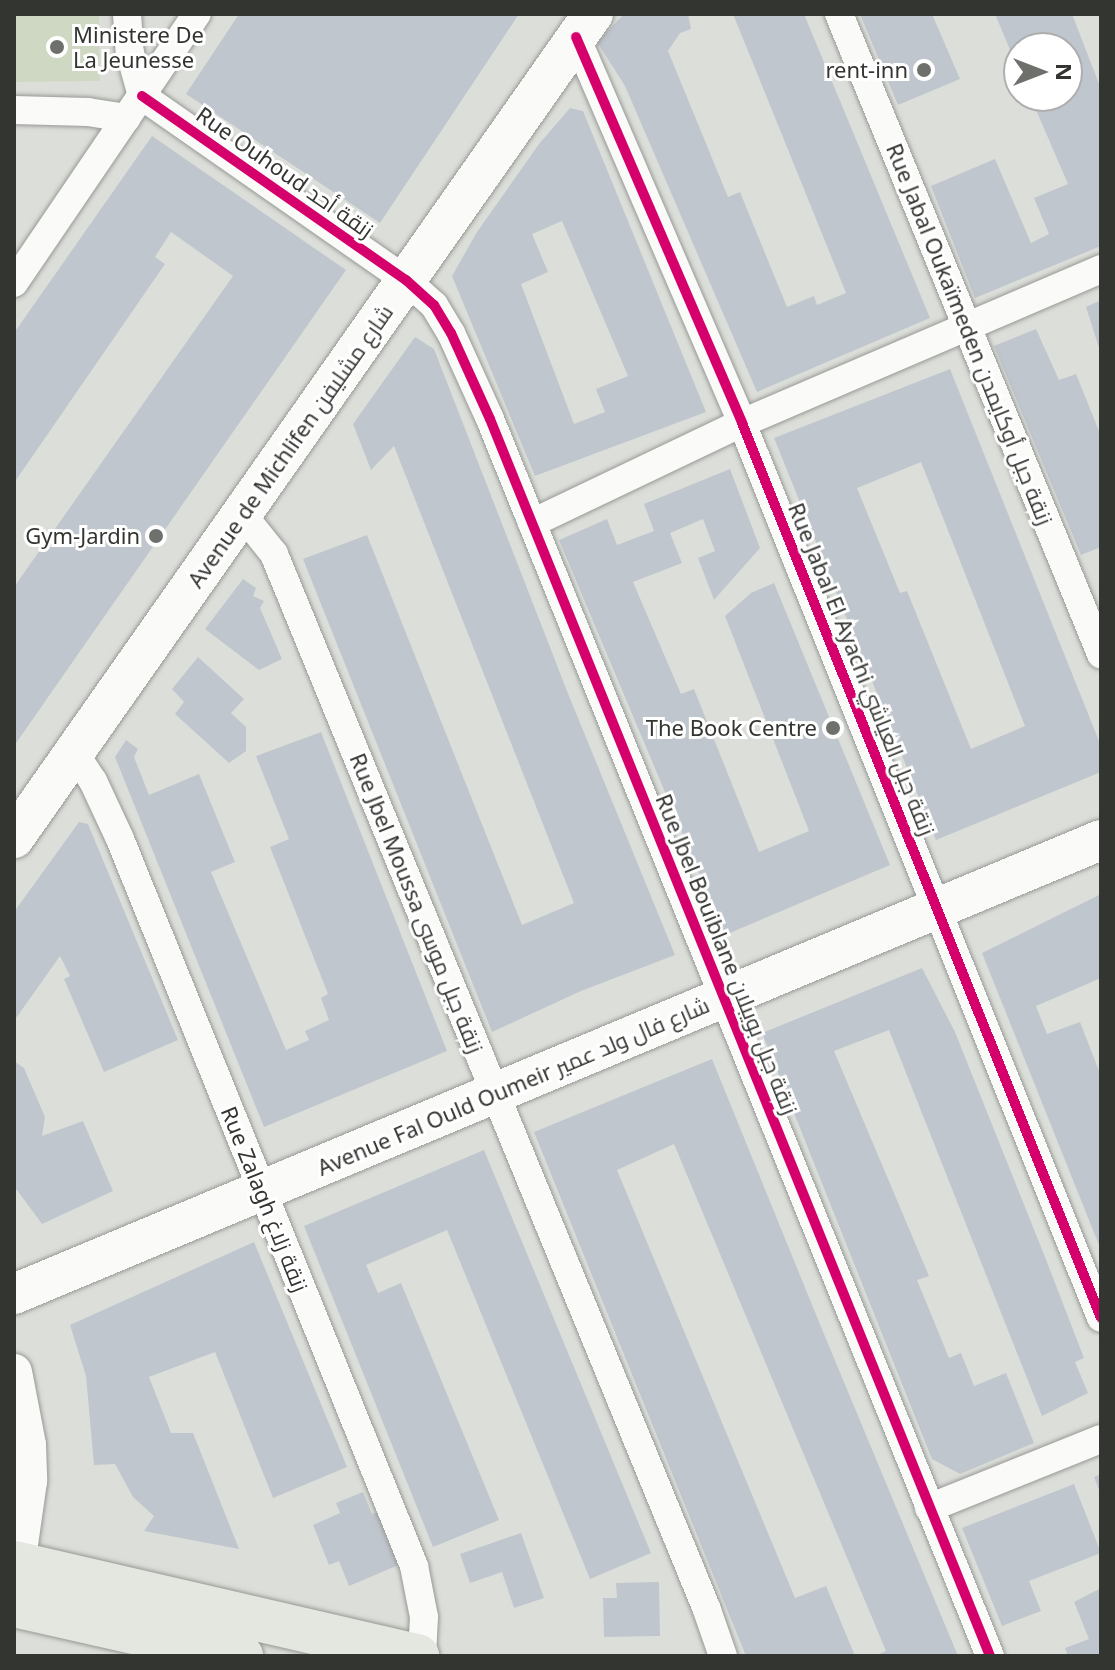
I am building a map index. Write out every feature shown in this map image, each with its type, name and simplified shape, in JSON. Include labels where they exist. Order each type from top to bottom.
[{"type":"main road","name":"Avenue de Michlifen شارع مشليفن","points":[[14,838],[585,26]]},
{"type":"main road","name":"Avenue Fal Ould Oumeir شارع فال ولد عمير","points":[[14,1294],[1101,840]]},
{"type":"main road","points":[[15,1579],[420,1656]]},
{"type":"main road","points":[[15,1579],[241,1656]]},
{"type":"street","points":[[127,14],[135,107]]},
{"type":"street","points":[[14,283],[197,14]]},
{"type":"street","name":"Rue Jabal Oukaïmeden زنقة جبل أوكايمدن","points":[[839,14],[1101,654]]},
{"type":"street","name":"Rue Jabal El Ayachi زنقة جبل العياشي","points":[[585,26],[1101,1318]]},
{"type":"street","points":[[14,110],[88,112],[135,107]]},
{"type":"street","name":"Rue Ouhoud زنقة أحد","points":[[135,107],[406,280]]},
{"type":"street","points":[[532,523],[742,423],[1101,269]]},
{"type":"street","name":"Rue Jbel Bouiblane زنقة جبل بويبلان","points":[[406,280],[434,305],[457,344],[990,1656]]},
{"type":"street","name":"Rue Jbel Moussa زنقة جبل موسى","points":[[242,514],[274,554],[707,1610],[723,1656]]},
{"type":"street","name":"Rue Zalagh زنقة زلاغ","points":[[74,752],[93,781],[120,839],[414,1566],[424,1617],[420,1656]]},
{"type":"street","points":[[14,1372],[23,1408],[29,1469],[26,1518],[15,1579]]},
{"type":"street","points":[[929,1508],[1101,1439]]},
{"type":"green space","name":"Ministere De La Jeunesse","points":[[14,14],[99,14],[100,81],[14,82]]},
{"type":"building","points":[[239,14],[519,14],[380,223],[186,94]]},
{"type":"building","points":[[624,14],[688,14],[691,29],[680,33],[668,51],[728,197],[740,192],[787,307],[814,296],[817,305],[846,293],[733,14],[804,14],[930,318],[757,392],[625,86],[597,42]]},
{"type":"building","points":[[860,14],[932,14],[960,79],[898,105]]},
{"type":"building","points":[[995,14],[1072,14],[1079,32],[1003,32]]},
{"type":"building","points":[[1083,42],[1101,89],[1101,246],[975,298],[931,186],[995,159],[1031,243],[1049,234],[1034,198],[1068,184],[1037,112],[1083,112]]},
{"type":"building","points":[[570,108],[583,111],[706,412],[535,476],[452,276],[477,232],[539,144]],"holes":[[[562,221],[628,376],[596,389],[605,412],[574,424],[521,284],[548,272],[532,234]]]},
{"type":"building","points":[[152,136],[346,270],[14,746],[14,587],[233,276],[171,232],[155,257],[165,264],[14,483],[14,333]]},
{"type":"building","points":[[1101,300],[1101,351],[1100,351],[1086,307]]},
{"type":"building","points":[[1036,329],[1059,380],[1076,374],[1101,436],[1101,547],[1081,555],[994,346]]},
{"type":"building","points":[[415,337],[434,349],[567,691],[675,955],[581,991],[492,1032],[303,559],[367,535],[522,925],[574,903],[394,446],[371,470],[353,424]]},
{"type":"building","points":[[950,369],[1101,746],[1101,772],[936,840],[774,438]],"holes":[[[921,462],[1025,726],[971,749],[907,591],[900,593],[857,488]]]},
{"type":"building","points":[[730,469],[760,548],[714,600],[698,558],[715,551],[703,519],[670,533],[682,563],[633,582],[681,694],[694,689],[759,852],[809,831],[725,616],[751,593],[774,583],[890,865],[725,935],[559,540],[607,519],[617,545],[654,531],[644,504]]},
{"type":"building","points":[[243,579],[256,588],[253,596],[264,601],[260,608],[282,659],[259,670],[205,629]]},
{"type":"building","points":[[198,657],[244,699],[231,713],[246,727],[246,751],[229,763],[175,714],[184,702],[172,689]]},
{"type":"building","points":[[321,732],[447,1051],[264,1127],[115,757],[126,740],[138,749],[134,757],[149,795],[199,774],[235,862],[211,872],[286,1050],[309,1040],[305,1031],[329,1020],[321,998],[328,994],[270,847],[289,839],[256,756]]},
{"type":"building","points":[[79,822],[88,824],[178,1040],[104,1072],[64,979],[70,976],[60,956],[14,1021],[14,912]]},
{"type":"building","points":[[1101,894],[1101,978],[1036,1006],[1047,1034],[1080,1022],[1101,1076],[1101,1250],[982,953]]},
{"type":"building","points":[[922,968],[955,1032],[1045,1257],[1084,1358],[1075,1362],[1088,1393],[1042,1416],[889,1030],[834,1051],[929,1276],[917,1280],[949,1358],[961,1353],[974,1386],[1006,1373],[1034,1443],[960,1474],[932,1459],[762,1033]]},
{"type":"building","points":[[712,1059],[958,1656],[875,1656],[886,1651],[674,1144],[617,1170],[795,1598],[826,1586],[855,1656],[746,1656],[534,1132]]},
{"type":"building","points":[[14,1061],[24,1068],[45,1117],[42,1136],[83,1121],[113,1191],[42,1224],[14,1186]]},
{"type":"building","points":[[484,1150],[651,1553],[590,1579],[447,1230],[366,1265],[378,1293],[401,1283],[499,1520],[433,1547],[304,1226]]},
{"type":"building","points":[[254,1242],[347,1467],[273,1498],[215,1352],[149,1377],[171,1433],[193,1433],[239,1549],[144,1531],[154,1516],[133,1497],[115,1464],[94,1465],[86,1376],[70,1325]]},
{"type":"building","points":[[1101,1474],[1101,1495],[1094,1477]]},
{"type":"building","points":[[1074,1484],[1101,1553],[1029,1581],[1041,1611],[1002,1626],[962,1528]]},
{"type":"building","points":[[363,1492],[372,1514],[379,1512],[401,1564],[349,1586],[339,1561],[329,1565],[313,1525],[340,1513],[336,1503]]},
{"type":"building","points":[[521,1533],[544,1598],[514,1608],[502,1572],[470,1583],[460,1554]]},
{"type":"building","points":[[659,1582],[660,1636],[604,1637],[603,1598],[617,1598],[616,1583]]},
{"type":"building","points":[[1101,1588],[1101,1656],[1068,1656],[1065,1648],[1089,1639],[1074,1602]]},
{"type":"cycle path","points":[[576,37],[742,423],[1101,1318]]},
{"type":"cycle path","points":[[142,96],[406,280],[434,305],[451,333],[490,419],[990,1656]]},
{"type":"place","name":"Ministere De La Jeunesse","points":[[57,47]]},
{"type":"place","name":"rent-inn","points":[[924,70]]},
{"type":"place","name":"Gym-Jardin","points":[[156,536]]},
{"type":"place","name":"The Book Centre","points":[[833,728]]}]
